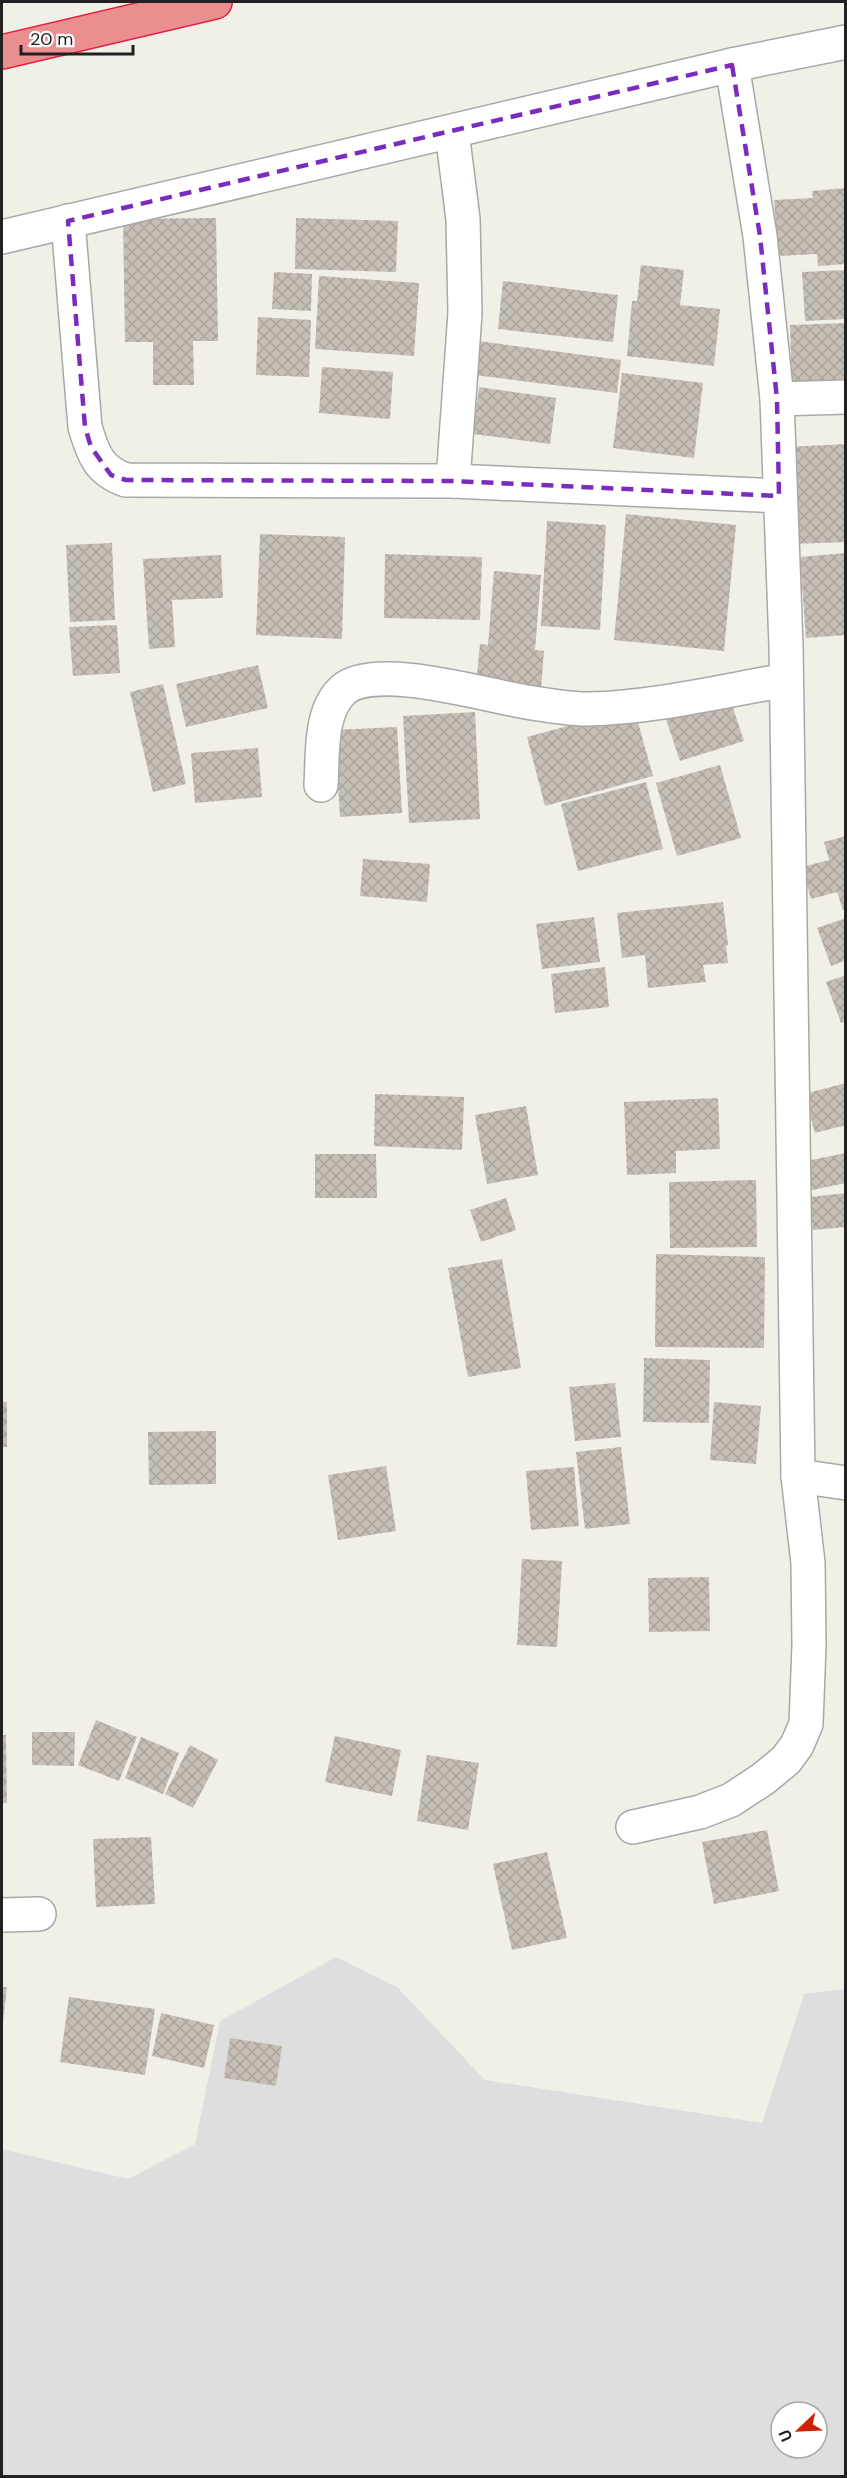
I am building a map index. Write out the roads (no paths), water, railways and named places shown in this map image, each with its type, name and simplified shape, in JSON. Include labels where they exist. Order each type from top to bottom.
[{"type":"highway","points":[[2,52],[215,2]]},
{"type":"street","points":[[2,237],[732,65],[846,42]]},
{"type":"street","points":[[633,1827],[700,1812],[731,1800],[763,1779],[786,1760],[797,1745],[806,1724],[809,1645],[808,1563],[798,1476],[786,680],[777,399],[760,236],[732,65]]},
{"type":"street","points":[[452,132],[463,219],[465,313],[453,481]]},
{"type":"street","points":[[68,221],[85,427],[91,447],[111,475],[126,480],[453,481],[779,496]]},
{"type":"street","points":[[777,399],[846,397]]},
{"type":"street","points":[[321,785],[329,708],[344,688],[368,680],[396,678],[534,703],[586,709],[634,706],[786,680]]},
{"type":"street","points":[[798,1476],[846,1483]]},
{"type":"street","points":[[2,1915],[39,1914]]}]
